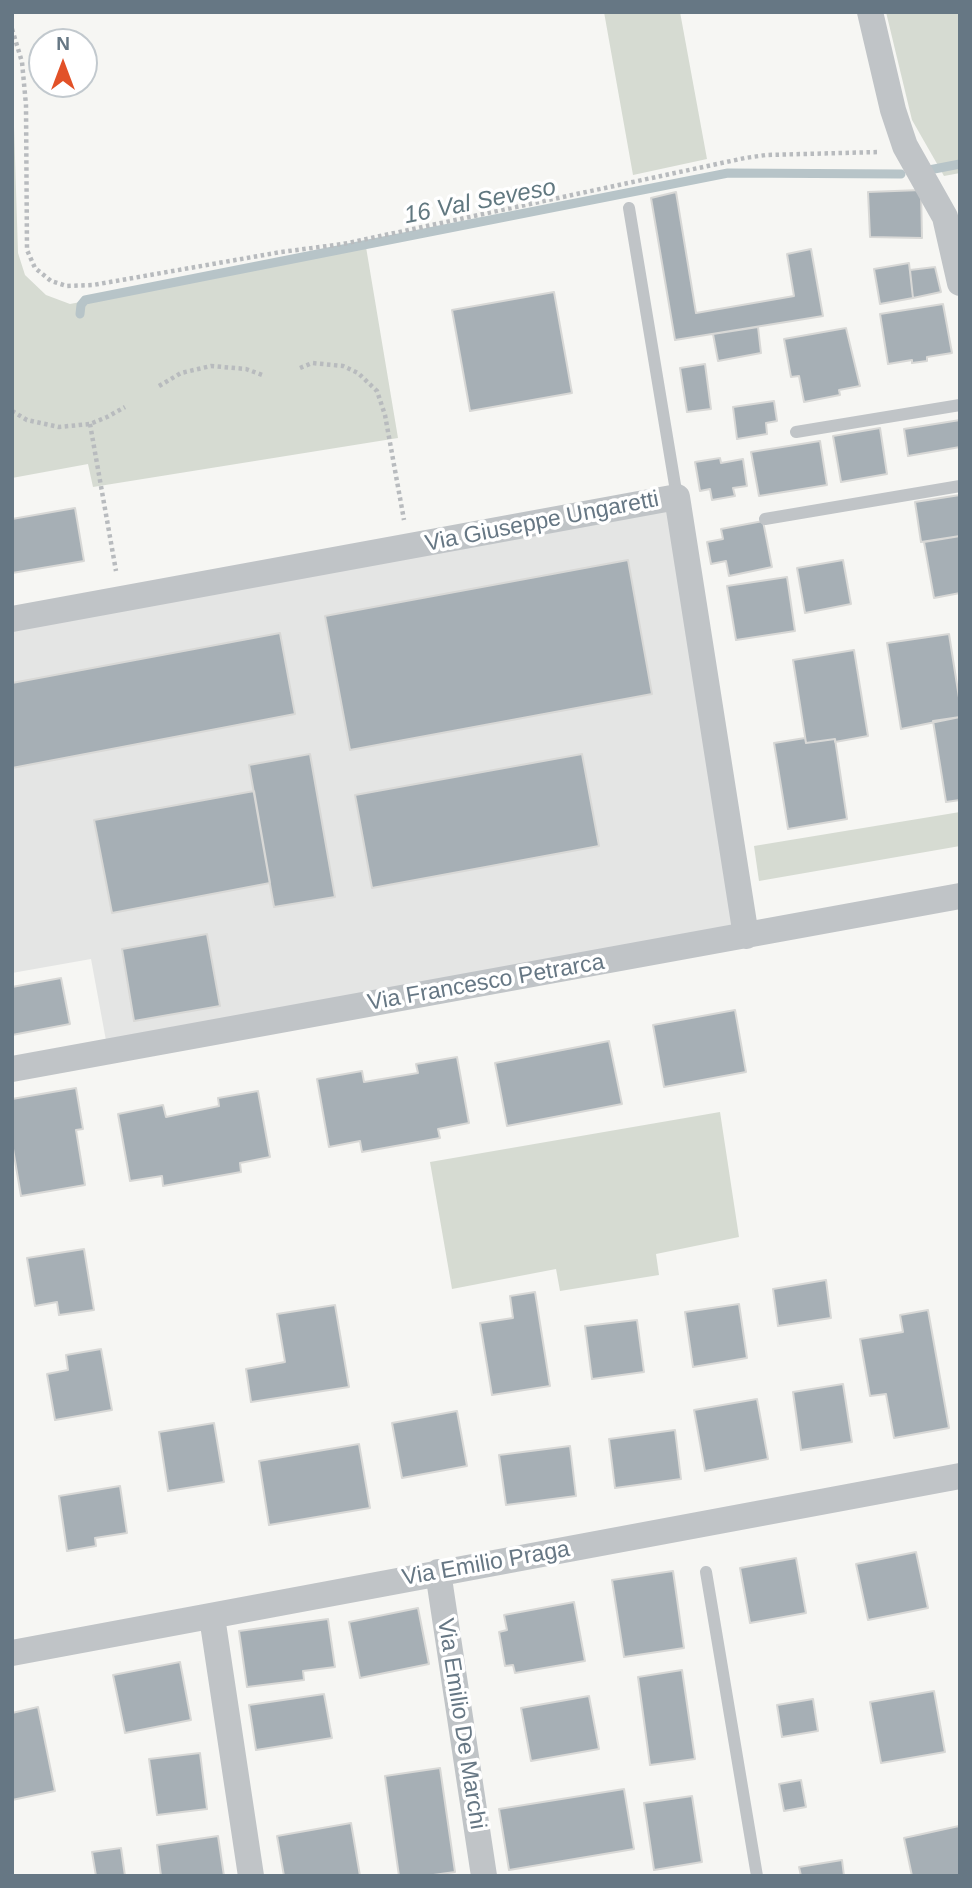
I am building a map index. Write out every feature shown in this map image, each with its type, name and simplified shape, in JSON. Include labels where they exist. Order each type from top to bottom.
[{"type":"street","points":[[870,12],[893,110],[905,146],[945,217],[960,283]]},
{"type":"street","name":"Via Giuseppe Ungaretti","points":[[12,619],[677,497],[746,936]]},
{"type":"street","name":"Via Francesco Petrarca","points":[[12,1069],[960,896]]},
{"type":"street","name":"Via Emilio Praga","points":[[12,1653],[960,1476]]},
{"type":"street","name":"Via Emilio De Marchi","points":[[438,1572],[484,1876]]},
{"type":"street","points":[[212,1616],[251,1876]]},
{"type":"lane","points":[[629,208],[677,497]]},
{"type":"lane","points":[[796,432],[960,405]]},
{"type":"lane","points":[[765,519],[960,486]]},
{"type":"lane","points":[[706,1572],[757,1876]]},
{"type":"path","points":[[12,29],[22,62],[26,106],[27,250],[35,268],[51,281],[67,286],[93,285],[342,244],[745,158],[766,155],[891,152],[905,146]]},
{"type":"path","points":[[300,368],[312,363],[343,366],[358,373],[377,391],[385,415],[409,548]]},
{"type":"path","points":[[159,386],[181,373],[211,366],[237,368],[265,376]]},
{"type":"path","points":[[12,411],[27,421],[59,427],[90,424],[125,407]]},
{"type":"path","points":[[90,424],[121,599]]},
{"type":"shaded area","points":[[604,12],[680,12],[707,159],[633,175]]},
{"type":"shaded area","points":[[886,12],[960,12],[960,173],[944,176],[912,120]]},
{"type":"shaded area","points":[[12,63],[18,253],[25,275],[46,295],[70,304],[366,247],[398,438],[93,487],[88,464],[12,478]]},
{"type":"shaded area","points":[[670,505],[736,933],[107,1046],[91,959],[12,973],[12,626]]},
{"type":"shaded area","points":[[960,812],[960,846],[759,881],[754,846]]},
{"type":"shaded area","points":[[720,1112],[739,1237],[656,1254],[659,1275],[560,1291],[556,1269],[452,1289],[430,1162]]},
{"type":"building","points":[[921,190],[922,238],[870,237],[868,192]]},
{"type":"building","points":[[676,192],[696,313],[794,296],[787,254],[811,249],[823,316],[675,340],[651,198]]},
{"type":"building","points":[[909,263],[913,298],[880,304],[874,269]]},
{"type":"building","points":[[935,267],[941,292],[913,298],[910,270]]},
{"type":"building","points":[[554,292],[572,393],[470,411],[452,310]]},
{"type":"building","points":[[943,304],[952,353],[927,357],[927,361],[912,363],[912,360],[888,364],[880,314]]},
{"type":"building","points":[[758,327],[761,353],[718,361],[713,334]]},
{"type":"building","points":[[846,328],[860,386],[839,390],[840,395],[804,402],[799,376],[791,377],[784,339]]},
{"type":"building","points":[[705,364],[711,409],[687,412],[680,368]]},
{"type":"building","points":[[774,401],[777,421],[766,423],[767,434],[737,439],[733,407]]},
{"type":"building","points":[[960,420],[960,447],[908,456],[904,429]]},
{"type":"building","points":[[880,428],[887,474],[841,482],[833,436]]},
{"type":"building","points":[[820,441],[827,485],[759,496],[751,452]]},
{"type":"building","points":[[720,458],[721,463],[743,459],[747,486],[733,488],[735,496],[712,500],[710,489],[700,491],[695,462]]},
{"type":"building","points":[[960,495],[960,536],[921,542],[915,502]]},
{"type":"building","points":[[75,508],[84,561],[12,573],[12,519]]},
{"type":"building","points":[[763,521],[772,567],[729,576],[726,561],[711,564],[707,542],[723,539],[721,529]]},
{"type":"building","points":[[960,536],[960,593],[934,598],[924,542]]},
{"type":"building","points":[[628,560],[652,694],[350,750],[325,616]]},
{"type":"building","points":[[843,560],[851,604],[805,613],[797,568]]},
{"type":"building","points":[[787,577],[795,631],[736,640],[727,586]]},
{"type":"building","points":[[280,633],[295,714],[12,768],[12,683]]},
{"type":"building","points":[[949,634],[960,717],[901,729],[887,643]]},
{"type":"building","points":[[854,650],[868,736],[835,742],[835,739],[806,743],[793,660]]},
{"type":"building","points":[[960,717],[960,800],[946,802],[933,721]]},
{"type":"building","points":[[805,738],[806,743],[835,739],[847,819],[788,829],[774,743]]},
{"type":"building","points":[[310,754],[335,897],[274,907],[249,765]]},
{"type":"building","points":[[582,754],[599,846],[372,888],[355,795]]},
{"type":"building","points":[[254,791],[270,883],[112,913],[94,820]]},
{"type":"building","points":[[207,934],[220,1006],[134,1021],[122,949]]},
{"type":"building","points":[[61,978],[70,1024],[12,1035],[12,987]]},
{"type":"building","points":[[735,1010],[746,1072],[664,1087],[653,1025]]},
{"type":"building","points":[[609,1041],[622,1104],[507,1126],[495,1063]]},
{"type":"building","points":[[457,1057],[469,1123],[438,1129],[440,1138],[362,1152],[360,1141],[329,1147],[317,1079],[362,1071],[364,1082],[418,1073],[416,1064]]},
{"type":"building","points":[[76,1088],[83,1129],[76,1130],[85,1185],[21,1196],[12,1143],[12,1099]]},
{"type":"building","points":[[258,1091],[270,1157],[240,1163],[241,1172],[163,1186],[162,1176],[130,1181],[118,1114],[163,1105],[166,1117],[219,1106],[218,1098]]},
{"type":"building","points":[[84,1249],[94,1310],[59,1315],[57,1302],[35,1306],[27,1258]]},
{"type":"building","points":[[826,1280],[831,1318],[778,1326],[773,1289]]},
{"type":"building","points":[[535,1292],[550,1386],[492,1395],[480,1323],[513,1318],[510,1296]]},
{"type":"building","points":[[739,1304],[747,1358],[693,1367],[685,1312]]},
{"type":"building","points":[[335,1305],[349,1387],[251,1402],[246,1369],[285,1362],[277,1314]]},
{"type":"building","points":[[928,1310],[949,1428],[894,1438],[886,1394],[870,1396],[860,1339],[903,1332],[900,1315]]},
{"type":"building","points":[[637,1320],[644,1372],[592,1379],[585,1326]]},
{"type":"building","points":[[101,1349],[112,1410],[55,1420],[47,1374],[68,1370],[66,1355]]},
{"type":"building","points":[[843,1384],[852,1442],[801,1450],[793,1392]]},
{"type":"building","points":[[757,1399],[768,1459],[705,1471],[694,1410]]},
{"type":"building","points":[[457,1411],[467,1466],[402,1478],[392,1423]]},
{"type":"building","points":[[214,1423],[224,1482],[168,1491],[159,1432]]},
{"type":"building","points":[[675,1430],[681,1479],[615,1488],[609,1439]]},
{"type":"building","points":[[359,1444],[370,1508],[269,1525],[259,1461]]},
{"type":"building","points":[[570,1446],[576,1496],[506,1505],[499,1455]]},
{"type":"building","points":[[120,1486],[127,1533],[95,1538],[96,1546],[67,1551],[59,1496]]},
{"type":"building","points":[[916,1552],[928,1608],[868,1620],[856,1564]]},
{"type":"building","points":[[796,1558],[806,1613],[750,1623],[740,1568]]},
{"type":"building","points":[[673,1571],[684,1648],[624,1657],[612,1580]]},
{"type":"building","points":[[574,1602],[585,1661],[515,1673],[513,1665],[505,1666],[499,1632],[507,1630],[504,1615]]},
{"type":"building","points":[[418,1608],[429,1664],[360,1678],[349,1622]]},
{"type":"building","points":[[328,1619],[335,1667],[303,1671],[304,1680],[247,1687],[239,1631]]},
{"type":"building","points":[[180,1662],[191,1720],[125,1733],[113,1675]]},
{"type":"building","points":[[682,1670],[695,1759],[650,1765],[638,1677]]},
{"type":"building","points":[[934,1691],[945,1752],[881,1763],[870,1702]]},
{"type":"building","points":[[324,1694],[332,1738],[256,1750],[249,1705]]},
{"type":"building","points":[[589,1696],[599,1749],[531,1761],[521,1708]]},
{"type":"building","points":[[813,1699],[818,1731],[782,1737],[777,1705]]},
{"type":"building","points":[[38,1707],[55,1791],[12,1800],[12,1713]]},
{"type":"building","points":[[200,1753],[207,1809],[157,1815],[149,1759]]},
{"type":"building","points":[[440,1768],[455,1872],[399,1876],[385,1776]]},
{"type":"building","points":[[801,1780],[806,1807],[784,1811],[779,1784]]},
{"type":"building","points":[[624,1789],[634,1849],[509,1870],[499,1809]]},
{"type":"building","points":[[692,1796],[702,1862],[654,1870],[644,1803]]},
{"type":"building","points":[[351,1823],[360,1876],[284,1876],[277,1836]]},
{"type":"building","points":[[959,1826],[960,1876],[912,1876],[904,1838]]},
{"type":"building","points":[[218,1836],[224,1876],[161,1876],[157,1845]]},
{"type":"building","points":[[121,1848],[125,1876],[96,1876],[92,1852]]},
{"type":"building","points":[[842,1860],[844,1876],[801,1876],[799,1867]]},
{"type":"waterway","name":"16 Val Seveso","points":[[929,170],[960,164]]},
{"type":"waterway","name":"16 Val Seveso","points":[[80,314],[85,300],[728,173],[901,174]]}]
